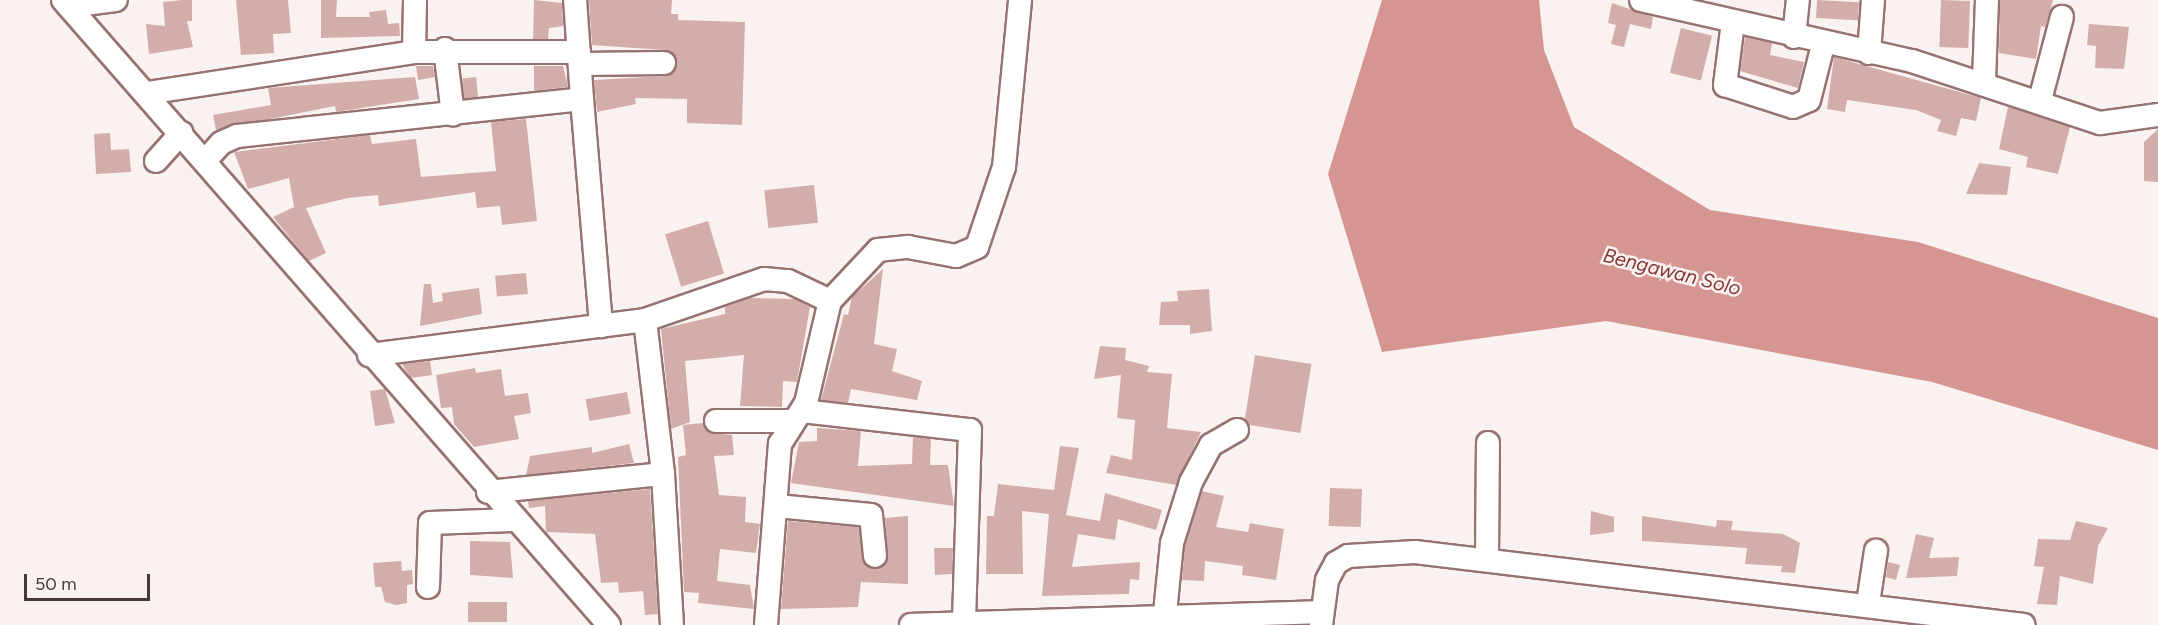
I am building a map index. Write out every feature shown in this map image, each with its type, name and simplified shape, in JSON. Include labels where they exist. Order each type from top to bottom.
[{"type":"street","points":[[66,3],[116,0]]},
{"type":"street","points":[[414,52],[415,0]]},
{"type":"street","points":[[575,0],[601,326]]},
{"type":"street","points":[[766,625],[780,444],[797,416],[830,301],[878,250],[908,247],[956,256],[977,247],[1004,167],[1020,0]]},
{"type":"street","points":[[1794,36],[1798,0]]},
{"type":"street","points":[[1869,53],[1873,0]]},
{"type":"street","points":[[1984,81],[1987,0]]},
{"type":"street","points":[[1655,1],[1823,45],[1869,53],[1984,81],[2106,124],[2158,115]]},
{"type":"street","points":[[66,3],[147,93],[488,492],[609,625]]},
{"type":"street","points":[[2040,100],[2062,17]]},
{"type":"street","points":[[1733,22],[1725,85],[1793,107],[1809,100],[1823,45]]},
{"type":"street","points":[[147,93],[445,49],[664,63]]},
{"type":"street","points":[[445,49],[453,115]]},
{"type":"street","points":[[205,161],[221,144],[237,136],[453,115],[582,99]]},
{"type":"street","points":[[156,161],[181,133]]},
{"type":"street","points":[[369,355],[645,320],[764,279],[780,279],[830,301]]},
{"type":"street","points":[[645,320],[663,474],[672,625]]},
{"type":"street","points":[[716,421],[797,416],[969,430],[964,621]]},
{"type":"street","points":[[1176,617],[1172,543],[1191,482],[1211,445],[1237,430]]},
{"type":"street","points":[[1487,556],[1488,443]]},
{"type":"street","points":[[488,492],[663,474]]},
{"type":"street","points":[[777,506],[871,515],[875,556]]},
{"type":"street","points":[[428,587],[430,523],[513,520]]},
{"type":"street","points":[[1868,603],[1876,551]]},
{"type":"street","points":[[911,625],[964,621],[1176,617],[1321,619],[1332,568],[1348,556],[1415,552],[1487,556],[1868,603],[1979,623],[2024,625]]},
{"type":"water","name":"Bengawan Solo","points":[[1382,0],[1539,0],[1544,50],[1574,127],[1710,210],[1918,242],[2158,318],[2158,450],[1932,382],[1606,321],[1382,352],[1328,174]]},
{"type":"building","points":[[192,0],[192,21],[187,21],[193,47],[149,54],[146,24],[165,26],[163,2]]},
{"type":"building","points":[[236,0],[288,0],[291,33],[273,34],[274,53],[241,55]]},
{"type":"building","points":[[321,0],[337,0],[336,17],[370,17],[369,12],[386,10],[388,24],[399,23],[400,36],[321,38]]},
{"type":"building","points":[[534,0],[562,3],[563,26],[549,28],[548,39],[533,39]]},
{"type":"building","points":[[589,0],[672,0],[671,14],[678,14],[678,20],[745,22],[742,125],[687,123],[687,99],[635,98],[636,104],[597,112],[594,80],[665,76],[677,62],[664,50],[592,45]]},
{"type":"building","points":[[1817,0],[1859,2],[1858,20],[1816,18]]},
{"type":"building","points":[[1941,0],[1970,1],[1968,48],[1939,47]]},
{"type":"building","points":[[2000,0],[2053,0],[2045,27],[2041,26],[2036,59],[1999,53]]},
{"type":"building","points":[[1612,3],[1653,17],[1651,29],[1630,24],[1624,47],[1611,44],[1616,25],[1608,23]]},
{"type":"building","points":[[2089,24],[2129,27],[2124,69],[2095,68],[2096,46],[2087,45]]},
{"type":"building","points":[[1681,28],[1712,36],[1701,80],[1670,73]]},
{"type":"building","points":[[1745,37],[1772,43],[1770,55],[1804,62],[1798,88],[1740,71]]},
{"type":"building","points":[[1834,57],[1981,98],[1976,121],[1961,118],[1956,136],[1937,131],[1941,120],[1916,110],[1847,100],[1845,112],[1827,109]]},
{"type":"building","points":[[416,66],[433,66],[435,77],[418,80]]},
{"type":"building","points":[[534,66],[563,66],[568,87],[534,91]]},
{"type":"building","points":[[415,77],[419,99],[336,112],[335,106],[216,130],[213,115],[271,105],[268,88]]},
{"type":"building","points":[[476,77],[478,97],[464,98],[462,78]]},
{"type":"building","points":[[2008,107],[2070,127],[2058,174],[2026,167],[2028,157],[1999,149]]},
{"type":"building","points":[[526,119],[537,221],[502,225],[500,206],[477,208],[475,192],[379,206],[378,195],[348,198],[306,208],[326,253],[309,261],[273,217],[294,207],[289,178],[248,189],[234,152],[370,135],[372,144],[416,139],[421,177],[496,171],[491,122]]},
{"type":"building","points":[[2158,129],[2158,182],[2144,181],[2144,142]]},
{"type":"building","points":[[110,133],[111,150],[129,149],[131,172],[96,174],[94,134]]},
{"type":"building","points":[[1979,163],[2011,167],[2007,195],[1966,194]]},
{"type":"building","points":[[814,185],[818,223],[768,228],[764,190]]},
{"type":"building","points":[[708,221],[724,274],[681,287],[665,234]]},
{"type":"building","points":[[883,269],[874,344],[897,349],[892,371],[922,381],[917,400],[851,389],[848,403],[821,400],[844,314],[848,315],[852,297]]},
{"type":"building","points":[[526,273],[528,294],[497,297],[495,276]]},
{"type":"building","points":[[424,284],[431,284],[433,303],[443,301],[442,293],[479,288],[482,314],[420,326]]},
{"type":"building","points":[[1209,289],[1212,331],[1190,334],[1190,325],[1159,325],[1161,302],[1178,301],[1177,291]]},
{"type":"building","points":[[750,298],[795,299],[810,307],[797,382],[783,381],[782,407],[740,406],[744,355],[685,361],[690,422],[671,429],[661,329],[725,314],[725,307]]},
{"type":"building","points":[[1100,346],[1126,348],[1125,360],[1149,366],[1147,372],[1172,374],[1167,428],[1201,432],[1176,485],[1106,473],[1111,455],[1132,460],[1135,420],[1117,418],[1121,375],[1094,379]]},
{"type":"building","points":[[1255,355],[1311,364],[1300,433],[1244,424]]},
{"type":"building","points":[[430,361],[432,375],[411,378],[402,364]]},
{"type":"building","points":[[475,368],[476,373],[501,369],[505,396],[528,393],[531,413],[514,416],[519,439],[474,447],[454,424],[452,407],[441,408],[436,375]]},
{"type":"building","points":[[385,389],[395,423],[375,426],[370,391]]},
{"type":"building","points":[[627,392],[631,414],[589,421],[586,399]]},
{"type":"building","points":[[703,423],[710,433],[732,435],[734,455],[714,456],[719,495],[746,497],[745,522],[760,524],[756,553],[720,549],[717,581],[750,585],[754,609],[698,603],[699,593],[684,592],[678,457],[686,455],[683,425]]},
{"type":"building","points":[[817,428],[861,431],[858,466],[912,464],[913,437],[931,439],[930,465],[948,465],[954,506],[791,483],[799,442],[817,441]]},
{"type":"building","points":[[629,444],[634,463],[526,475],[530,456],[592,447],[592,453]]},
{"type":"building","points":[[1060,446],[1079,448],[1066,515],[1100,521],[1105,493],[1162,510],[1156,530],[1118,519],[1115,540],[1078,534],[1072,567],[1140,562],[1139,580],[1130,579],[1129,594],[1042,596],[1049,514],[1022,511],[1023,574],[986,574],[987,516],[994,516],[998,484],[1054,490]]},
{"type":"building","points":[[1330,488],[1362,489],[1361,527],[1329,526]]},
{"type":"building","points":[[650,489],[658,614],[645,615],[643,591],[619,593],[618,582],[601,583],[595,534],[546,532],[545,506],[529,508],[528,501]]},
{"type":"building","points":[[1202,491],[1224,496],[1216,527],[1248,532],[1250,523],[1284,529],[1276,580],[1242,575],[1243,566],[1205,561],[1204,581],[1182,580],[1185,546]]},
{"type":"building","points":[[1591,511],[1614,517],[1614,532],[1590,535]]},
{"type":"building","points":[[908,516],[908,584],[861,582],[858,607],[781,609],[788,521],[859,527],[864,563],[876,569],[887,561],[885,518]]},
{"type":"building","points":[[1642,516],[1716,527],[1717,520],[1733,521],[1731,530],[1783,534],[1800,543],[1795,573],[1781,572],[1782,566],[1745,564],[1747,548],[1642,541]]},
{"type":"building","points":[[2076,521],[2108,528],[2098,546],[2093,584],[2060,576],[2057,605],[2037,604],[2044,567],[2034,566],[2038,539],[2070,540]]},
{"type":"building","points":[[1916,534],[1934,538],[1929,558],[1959,557],[1957,576],[1906,578]]},
{"type":"building","points":[[470,541],[510,542],[513,578],[470,575]]},
{"type":"building","points":[[934,548],[953,548],[952,574],[935,575]]},
{"type":"building","points":[[401,561],[402,571],[412,570],[413,584],[407,585],[407,603],[396,605],[385,602],[381,587],[375,587],[373,563]]},
{"type":"building","points":[[1888,562],[1900,565],[1896,580],[1886,577]]},
{"type":"building","points":[[468,602],[507,602],[507,622],[468,622]]}]
